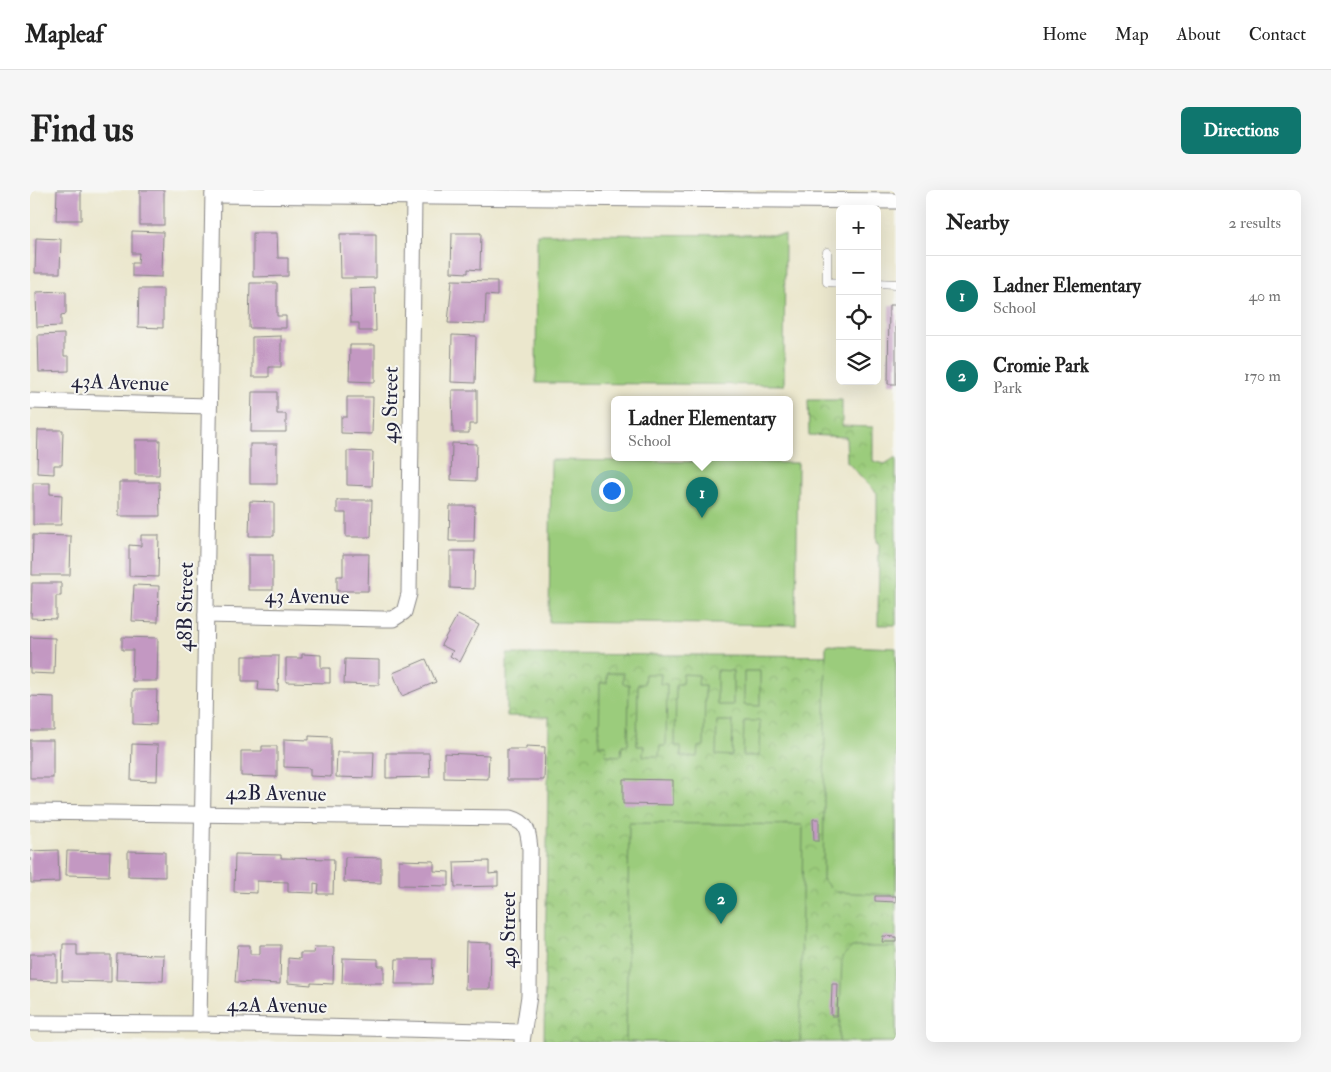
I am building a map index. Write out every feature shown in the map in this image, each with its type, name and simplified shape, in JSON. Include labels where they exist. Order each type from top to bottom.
[{"type":"street","points":[[213,193],[414,198],[896,201]]},
{"type":"street","name":"48B Street","points":[[199,1024],[213,193]]},
{"type":"street","name":"49 Street","points":[[404,612],[409,594],[414,198]]},
{"type":"street","name":"43A Avenue","points":[[30,401],[209,406]]},
{"type":"street","name":"43 Avenue","points":[[206,615],[393,619],[404,612]]},
{"type":"street","name":"42B Avenue","points":[[30,812],[501,818],[522,821]]},
{"type":"street","name":"49 Street","points":[[522,821],[528,829],[530,849],[529,996],[522,1037]]},
{"type":"street","name":"42A Avenue","points":[[30,1023],[199,1024],[522,1037]]},
{"type":"lane","points":[[827,252],[827,282],[836,283]]},
{"type":"lane","points":[[881,283],[896,284]]},
{"type":"green space","points":[[537,234],[785,235],[784,385],[536,383]]},
{"type":"green space","points":[[808,400],[842,400],[842,426],[873,427],[873,461],[885,464],[896,457],[896,625],[878,625],[879,542],[877,542],[877,493],[847,462],[846,437],[809,435]]},
{"type":"green space","points":[[551,460],[798,463],[796,625],[549,622]]},
{"type":"green space","points":[[826,645],[896,648],[896,895],[835,892],[823,880]]},
{"type":"green space","points":[[507,654],[896,656],[896,1042],[544,1042],[549,717],[507,716]]},
{"type":"green space","points":[[717,670],[733,671],[733,705],[717,705]]},
{"type":"green space","points":[[744,671],[760,671],[760,706],[744,705]]},
{"type":"green space","points":[[607,673],[623,673],[623,684],[629,684],[628,745],[622,745],[621,756],[605,755],[606,745],[599,745],[600,683],[607,683]]},
{"type":"green space","points":[[645,674],[661,674],[660,684],[667,684],[666,746],[660,746],[659,756],[643,756],[644,746],[637,746],[638,684],[644,684]]},
{"type":"green space","points":[[683,674],[699,675],[698,685],[705,685],[704,746],[698,747],[697,757],[681,756],[681,746],[675,746],[676,684],[682,684]]},
{"type":"green space","points":[[717,721],[733,721],[732,756],[716,755]]},
{"type":"green space","points":[[744,721],[760,721],[759,756],[743,756]]},
{"type":"green space","points":[[629,823],[803,825],[800,1042],[626,1042]]},
{"type":"green space","points":[[852,947],[896,947],[896,1042],[839,1042],[842,957]]},
{"type":"building","points":[[57,190],[81,190],[81,220],[56,220]]},
{"type":"building","points":[[140,190],[164,190],[164,225],[140,225]]},
{"type":"building","points":[[132,231],[163,232],[162,277],[132,276],[132,263],[138,263],[139,253],[132,253]]},
{"type":"building","points":[[253,233],[277,233],[278,258],[288,258],[288,276],[253,277]]},
{"type":"building","points":[[452,233],[481,233],[480,270],[468,269],[468,273],[451,272]]},
{"type":"building","points":[[340,234],[376,234],[376,278],[341,278]]},
{"type":"building","points":[[36,238],[61,239],[60,273],[35,273]]},
{"type":"building","points":[[452,280],[497,281],[497,296],[486,295],[485,324],[448,323]]},
{"type":"building","points":[[250,283],[277,283],[277,316],[286,316],[286,328],[249,328]]},
{"type":"building","points":[[375,288],[376,331],[359,331],[359,323],[351,323],[350,289]]},
{"type":"building","points":[[139,289],[163,289],[163,328],[138,327]]},
{"type":"building","points":[[66,291],[66,314],[61,315],[61,326],[37,327],[36,292]]},
{"type":"building","points":[[889,305],[896,305],[896,384],[888,384]]},
{"type":"building","points":[[64,334],[64,356],[69,356],[69,371],[39,372],[38,335]]},
{"type":"building","points":[[452,335],[476,336],[475,383],[451,382]]},
{"type":"building","points":[[281,336],[281,367],[269,367],[269,377],[252,377],[252,337]]},
{"type":"building","points":[[350,345],[375,345],[375,382],[349,381]]},
{"type":"building","points":[[452,390],[477,390],[477,424],[469,424],[469,433],[453,433]]},
{"type":"building","points":[[252,392],[277,392],[277,414],[286,414],[286,432],[251,432]]},
{"type":"building","points":[[347,397],[373,397],[372,434],[341,433],[341,417],[347,417]]},
{"type":"building","points":[[38,430],[63,430],[62,465],[54,465],[54,474],[37,473]]},
{"type":"building","points":[[135,440],[160,440],[159,475],[135,475]]},
{"type":"building","points":[[452,443],[477,444],[476,481],[451,480]]},
{"type":"building","points":[[250,444],[277,444],[277,484],[250,484]]},
{"type":"building","points":[[347,451],[373,452],[372,486],[347,485]]},
{"type":"building","points":[[119,482],[159,482],[160,516],[119,516]]},
{"type":"building","points":[[33,483],[50,483],[50,494],[62,495],[61,525],[33,525]]},
{"type":"building","points":[[337,500],[372,500],[371,537],[346,537],[346,513],[337,513]]},
{"type":"building","points":[[250,501],[274,502],[274,536],[249,536]]},
{"type":"building","points":[[450,506],[475,506],[474,541],[449,541]]},
{"type":"building","points":[[33,535],[71,536],[70,575],[32,575]]},
{"type":"building","points":[[141,535],[159,535],[158,577],[129,576],[129,545],[141,546]]},
{"type":"building","points":[[450,551],[475,551],[474,589],[450,588]]},
{"type":"building","points":[[343,554],[369,554],[368,591],[337,591],[337,576],[343,576]]},
{"type":"building","points":[[248,555],[273,555],[273,590],[248,590]]},
{"type":"building","points":[[32,583],[61,583],[61,596],[56,596],[56,619],[31,618]]},
{"type":"building","points":[[134,585],[159,586],[158,622],[132,621]]},
{"type":"building","points":[[458,614],[479,625],[460,662],[450,656],[453,651],[441,645]]},
{"type":"building","points":[[30,637],[55,638],[54,674],[30,673]]},
{"type":"building","points":[[122,637],[158,638],[157,681],[132,681],[133,650],[122,650]]},
{"type":"building","points":[[302,654],[321,655],[321,668],[330,668],[330,683],[286,682],[286,658],[302,658]]},
{"type":"building","points":[[242,656],[279,656],[278,691],[258,690],[259,681],[242,681]]},
{"type":"building","points":[[345,659],[379,660],[379,685],[344,684]]},
{"type":"building","points":[[426,659],[436,682],[402,696],[393,673]]},
{"type":"building","points":[[133,690],[157,690],[156,725],[133,724]]},
{"type":"building","points":[[30,696],[54,697],[54,731],[30,731]]},
{"type":"building","points":[[309,736],[331,737],[331,777],[310,776],[310,768],[284,767],[284,739],[309,740]]},
{"type":"building","points":[[30,740],[53,740],[53,778],[30,778]]},
{"type":"building","points":[[132,744],[158,745],[157,781],[131,780]]},
{"type":"building","points":[[262,746],[277,746],[277,777],[241,776],[241,751],[262,751]]},
{"type":"building","points":[[526,746],[545,747],[544,780],[507,780],[507,749],[526,749]]},
{"type":"building","points":[[337,752],[374,752],[373,778],[336,777]]},
{"type":"building","points":[[386,753],[429,753],[430,777],[386,778]]},
{"type":"building","points":[[444,753],[489,755],[488,779],[444,778]]},
{"type":"building","points":[[623,779],[673,780],[673,805],[623,804]]},
{"type":"building","points":[[813,819],[819,819],[819,841],[814,841]]},
{"type":"building","points":[[58,850],[59,882],[31,883],[30,851]]},
{"type":"building","points":[[67,851],[110,852],[109,876],[66,875]]},
{"type":"building","points":[[128,851],[165,852],[165,877],[128,876]]},
{"type":"building","points":[[235,854],[281,855],[281,858],[334,859],[333,894],[318,894],[319,884],[314,883],[314,893],[288,892],[288,882],[257,881],[257,893],[234,892]]},
{"type":"building","points":[[345,857],[381,858],[381,883],[344,882]]},
{"type":"building","points":[[399,860],[434,861],[434,871],[449,872],[449,886],[399,885]]},
{"type":"building","points":[[489,861],[489,874],[498,873],[498,886],[455,887],[454,862]]},
{"type":"building","points":[[875,896],[896,896],[896,902],[875,901]]},
{"type":"building","points":[[883,936],[896,937],[896,942],[882,942]]},
{"type":"building","points":[[466,942],[491,943],[490,989],[465,989]]},
{"type":"building","points":[[63,944],[77,944],[77,955],[111,955],[111,982],[62,981]]},
{"type":"building","points":[[238,945],[250,945],[250,954],[260,954],[260,945],[281,945],[280,984],[235,982]]},
{"type":"building","points":[[315,947],[334,947],[333,984],[288,983],[288,958],[300,959],[300,953],[314,953]]},
{"type":"building","points":[[30,954],[57,954],[57,981],[30,980]]},
{"type":"building","points":[[117,954],[164,955],[163,981],[116,980]]},
{"type":"building","points":[[343,958],[378,959],[378,966],[384,966],[384,983],[342,983]]},
{"type":"building","points":[[396,959],[433,959],[432,984],[395,984]]},
{"type":"building","points":[[832,984],[838,984],[837,1016],[831,1016]]},
{"type":"place","name":"Ladner Elementary","points":[[702,518]]},
{"type":"place","name":"Cromie Park","points":[[721,924]]}]
